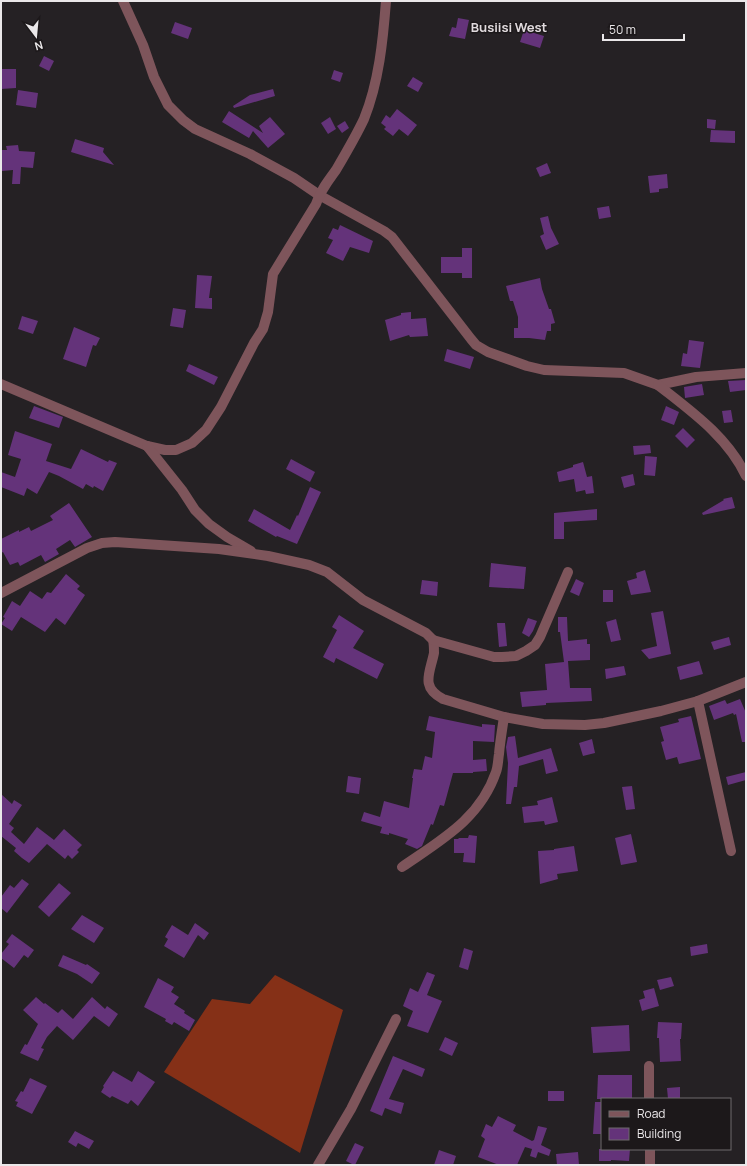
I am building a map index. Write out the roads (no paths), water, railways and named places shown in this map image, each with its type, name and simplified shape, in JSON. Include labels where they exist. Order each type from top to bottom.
[{"type":"street","points":[[123,1],[143,45],[154,77],[168,105],[175,112],[195,129],[250,154],[294,178],[319,195],[384,231],[392,237],[476,345],[488,352],[527,366],[544,370],[624,373],[658,385],[696,415],[720,438],[737,459],[746,476]]},
{"type":"street","points":[[1,384],[147,446],[165,450],[176,450],[192,443],[206,430],[221,407],[254,343],[263,329],[268,312],[273,274],[316,204],[319,195],[351,144],[364,119],[371,99],[378,66],[386,1]]},
{"type":"street","points":[[658,385],[696,377],[746,373]]},
{"type":"street","points":[[147,446],[196,510],[209,524],[227,537],[256,554]]},
{"type":"street","points":[[1,593],[87,548],[102,543],[115,542],[211,548],[256,554],[296,562],[327,572],[363,600],[426,633],[434,640],[494,657],[516,656],[535,645],[540,637],[568,572]]},
{"type":"street","points":[[434,640],[434,650],[428,680],[429,686],[436,695],[443,699],[504,717],[544,724],[585,725],[604,723],[661,711],[698,701],[746,682]]},
{"type":"street","points":[[698,701],[731,851]]},
{"type":"street","points":[[402,866],[451,834],[479,805],[488,790],[496,771],[504,717]]},
{"type":"street","points":[[318,1165],[351,1109],[396,1019]]},
{"type":"street","points":[[649,1066],[650,1098]]},
{"type":"street","points":[[650,1150],[650,1165]]},
{"type":"district","name":"Busiisi West","points":[[509,27]]}]
